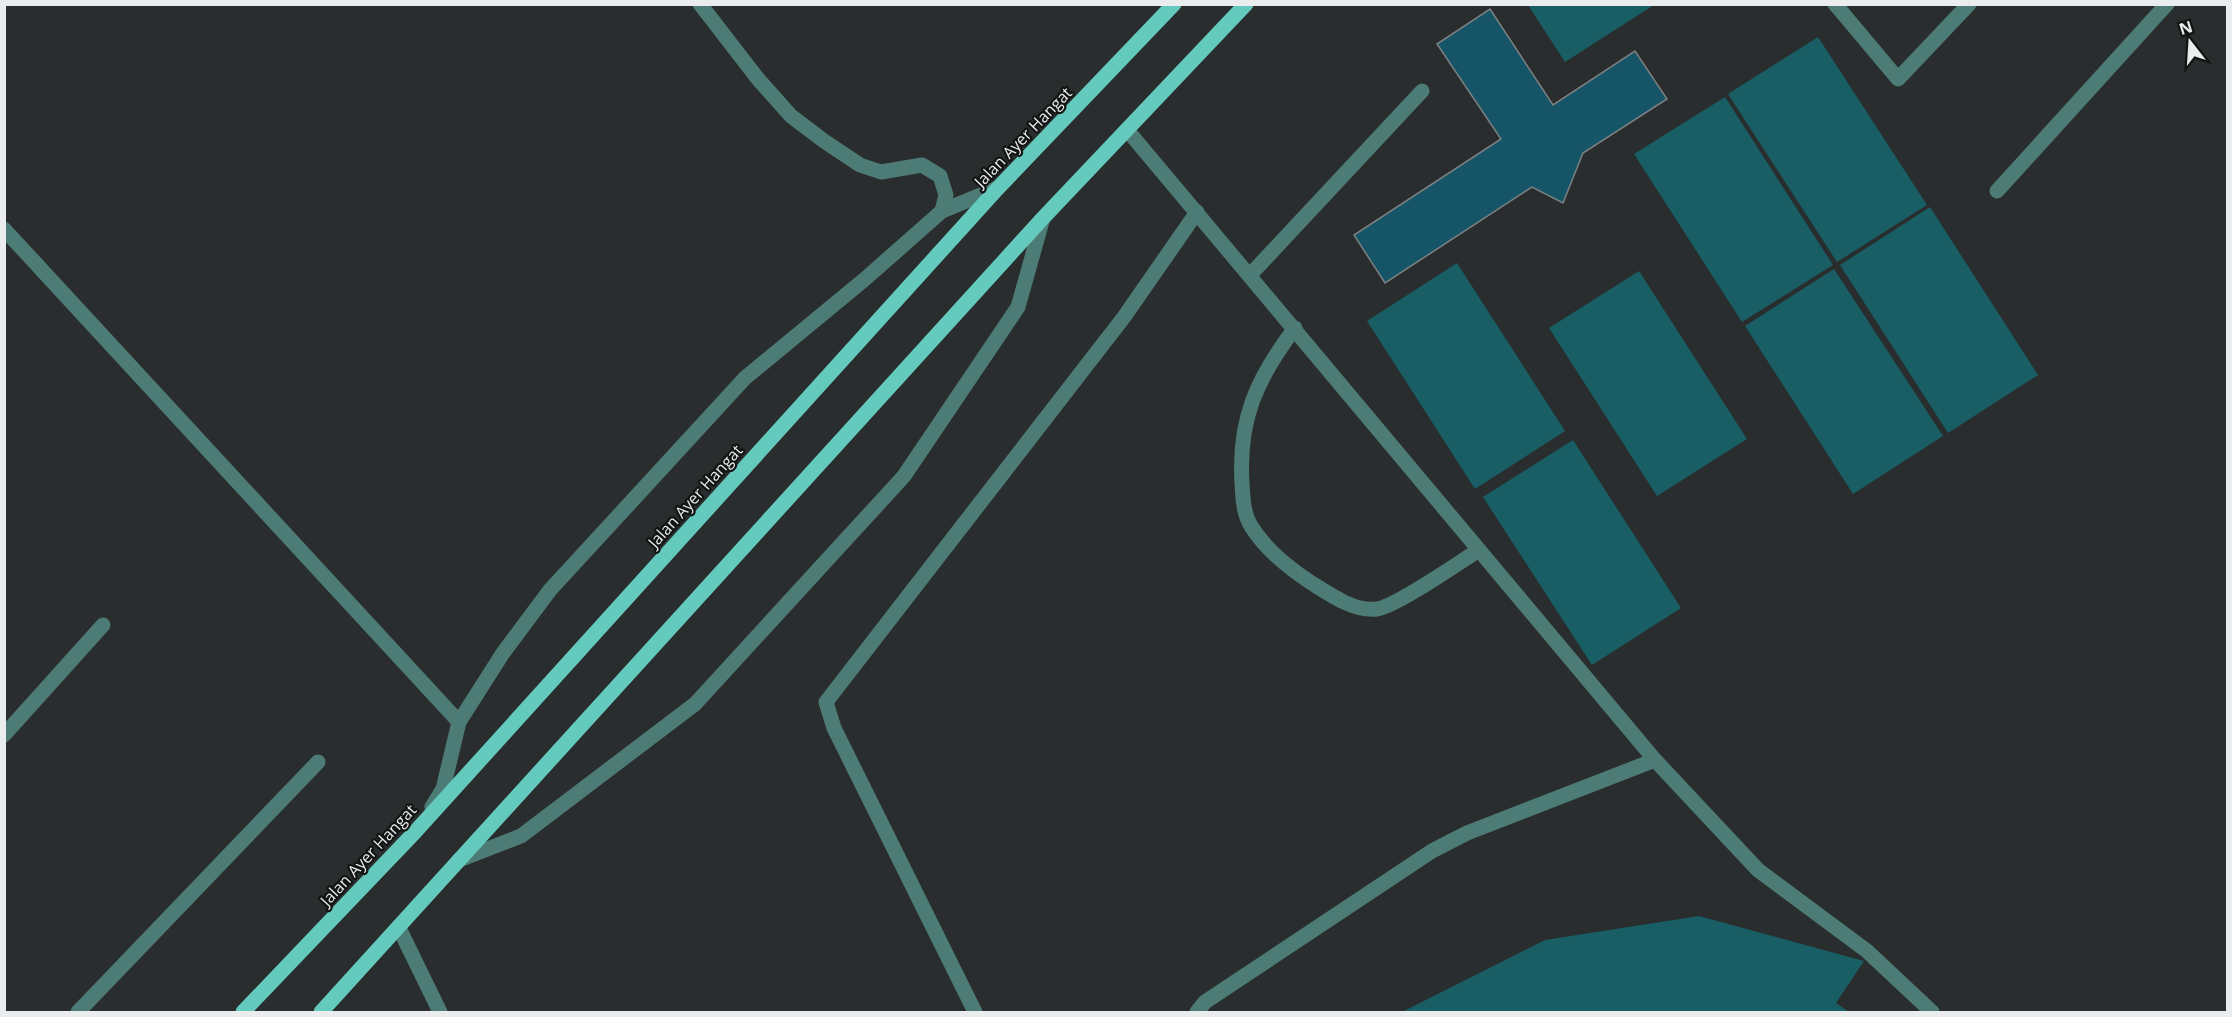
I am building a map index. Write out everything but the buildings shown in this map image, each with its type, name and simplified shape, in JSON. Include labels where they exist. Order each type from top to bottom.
[{"type":"main road","name":"Jalan Ayer Hangat","points":[[243,1012],[415,832],[998,188],[1174,4]]},
{"type":"main road","points":[[321,1012],[1043,218],[1246,4]]},
{"type":"street","points":[[700,4],[758,79],[791,116],[860,165],[881,172],[922,165],[940,176],[946,195],[942,211]]},
{"type":"street","points":[[1835,4],[1898,79],[1969,4]]},
{"type":"street","points":[[1997,191],[2167,4]]},
{"type":"street","points":[[1251,274],[1422,91]]},
{"type":"street","points":[[1128,131],[1251,274],[1655,760],[1758,870],[1867,951],[1932,1012]]},
{"type":"street","points":[[415,832],[444,789],[459,722],[503,653],[550,590],[744,378],[865,279],[942,211],[998,188]]},
{"type":"street","points":[[975,1012],[834,728],[826,702],[1124,317],[1197,212]]},
{"type":"street","points":[[459,860],[521,836],[695,704],[896,484],[1018,307],[1043,218]]},
{"type":"street","points":[[4,229],[459,722]]},
{"type":"street","points":[[1295,328],[1258,383],[1247,412],[1242,441],[1243,505],[1250,525],[1263,543],[1300,575],[1331,595],[1364,609],[1389,605],[1479,550]]},
{"type":"street","points":[[4,735],[103,625]]},
{"type":"street","points":[[1197,1012],[1205,1002],[1432,851],[1467,833],[1655,760]]},
{"type":"street","points":[[78,1012],[318,762]]},
{"type":"street","points":[[399,928],[440,1012]]},
{"type":"shaded area","points":[[1528,5],[1654,5],[1565,62]]},
{"type":"shaded area","points":[[1818,37],[1927,205],[1837,262],[1728,94]]},
{"type":"shaded area","points":[[1725,97],[1833,265],[1742,322],[1634,154]]},
{"type":"shaded area","points":[[1930,207],[2038,375],[1948,433],[1840,265]]},
{"type":"shaded area","points":[[1457,263],[1565,431],[1475,489],[1367,321]]},
{"type":"shaded area","points":[[1834,269],[1943,436],[1853,494],[1745,326]]},
{"type":"shaded area","points":[[1639,271],[1747,439],[1657,496],[1549,328]]},
{"type":"shaded area","points":[[1573,440],[1681,608],[1592,665],[1483,497]]},
{"type":"shaded area","points":[[1699,916],[1864,961],[1836,1003],[1849,1012],[1402,1012],[1545,940]]}]
